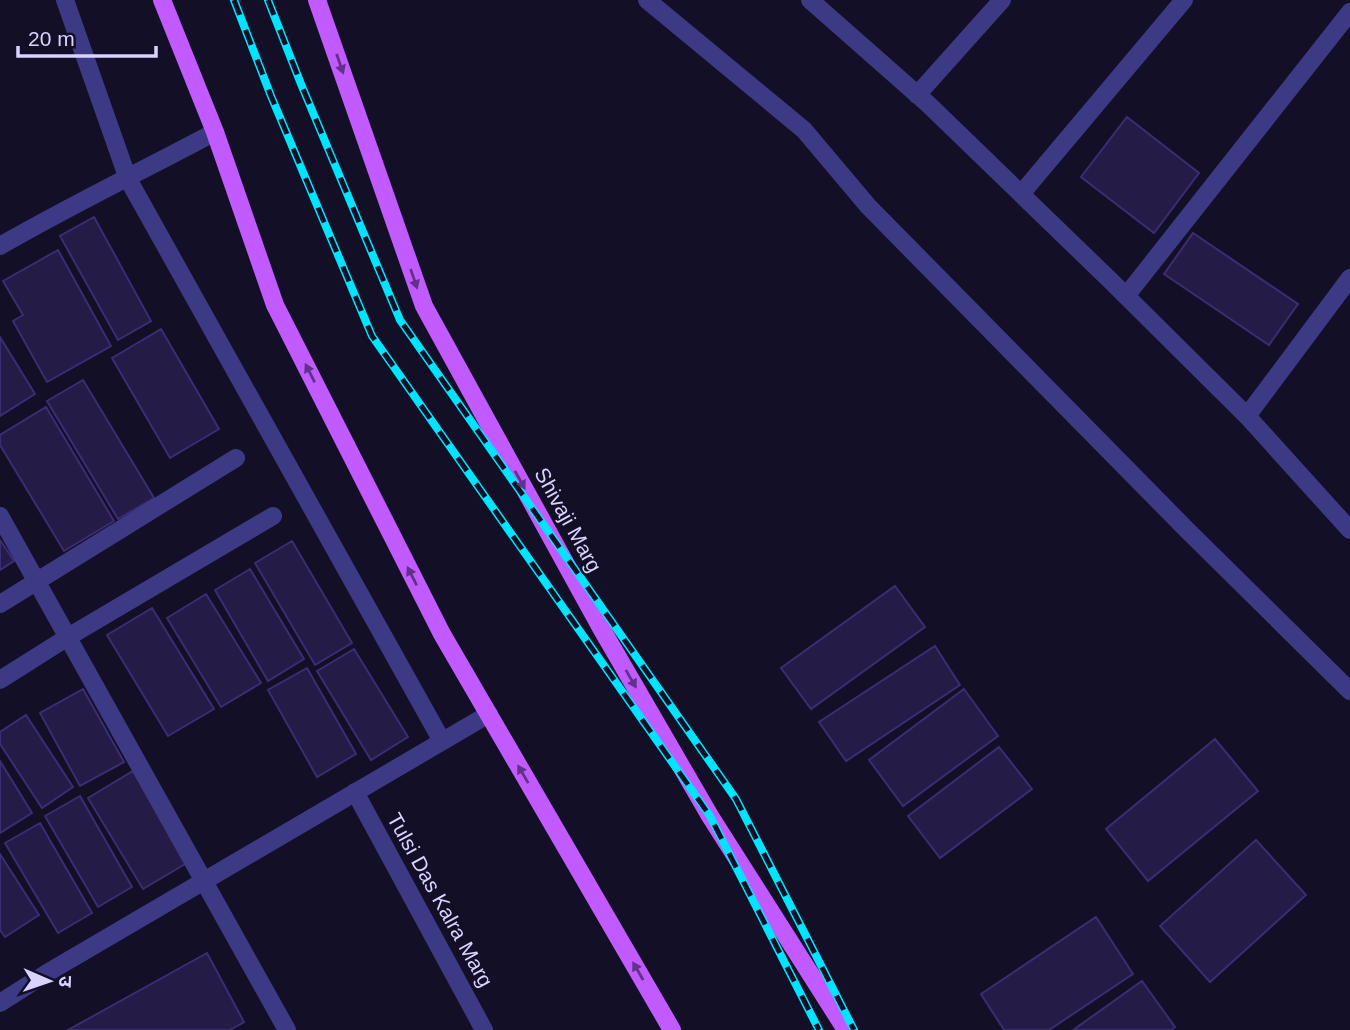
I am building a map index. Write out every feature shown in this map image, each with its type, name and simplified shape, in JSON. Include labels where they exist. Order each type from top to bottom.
[{"type":"main road","points":[[162,0],[215,132],[275,305],[442,634],[672,1030]]},
{"type":"main road","name":"Shivaji Marg","points":[[317,0],[424,306],[601,628],[710,816],[846,1030]]},
{"type":"street","points":[[65,0],[128,178],[442,741]]},
{"type":"street","points":[[647,0],[804,130],[877,216],[1350,691]]},
{"type":"street","points":[[810,0],[917,94],[1126,296],[1247,416],[1350,530]]},
{"type":"street","points":[[917,94],[1002,0]]},
{"type":"street","points":[[1021,194],[1184,0]]},
{"type":"street","points":[[1126,296],[1350,12]]},
{"type":"street","points":[[0,246],[73,204],[215,132]]},
{"type":"street","points":[[1247,416],[1350,278]]},
{"type":"street","points":[[0,604],[236,458]]},
{"type":"street","points":[[0,516],[287,1030]]},
{"type":"street","points":[[0,680],[272,516]]},
{"type":"street","points":[[0,1003],[489,714]]},
{"type":"street","name":"Tulsi Das Kalra Marg","points":[[355,792],[484,1030]]},
{"type":"building","points":[[1127,117],[1199,173],[1154,233],[1081,177]]},
{"type":"building","points":[[94,217],[151,321],[118,340],[60,236]]},
{"type":"building","points":[[1193,233],[1298,304],[1269,345],[1164,274]]},
{"type":"building","points":[[58,250],[111,346],[47,382],[13,321],[23,315],[3,281]]},
{"type":"building","points":[[161,329],[219,429],[170,458],[112,358]]},
{"type":"building","points":[[0,337],[35,394],[0,416]]},
{"type":"building","points":[[83,380],[154,498],[118,519],[47,401]]},
{"type":"building","points":[[46,407],[114,521],[64,551],[0,445],[0,435]]},
{"type":"building","points":[[0,540],[14,561],[0,570]]},
{"type":"building","points":[[292,541],[352,643],[315,665],[255,563]]},
{"type":"building","points":[[250,569],[304,659],[268,681],[215,590]]},
{"type":"building","points":[[895,586],[925,627],[811,709],[781,668]]},
{"type":"building","points":[[206,594],[261,683],[221,707],[167,618]]},
{"type":"building","points":[[152,608],[214,709],[168,736],[107,635]]},
{"type":"building","points":[[935,646],[960,685],[846,761],[819,722]]},
{"type":"building","points":[[354,649],[408,737],[371,760],[317,671]]},
{"type":"building","points":[[307,668],[356,754],[317,777],[268,690]]},
{"type":"building","points":[[83,689],[124,762],[80,786],[40,713]]},
{"type":"building","points":[[964,689],[998,736],[903,806],[869,760]]},
{"type":"building","points":[[26,715],[73,787],[42,808],[0,744],[0,732]]},
{"type":"building","points":[[1215,739],[1258,791],[1148,881],[1106,829]]},
{"type":"building","points":[[999,747],[1032,789],[940,858],[908,816]]},
{"type":"building","points":[[0,761],[32,813],[0,833]]},
{"type":"building","points":[[133,771],[187,863],[143,889],[88,798]]},
{"type":"building","points":[[80,796],[132,887],[98,907],[45,816]]},
{"type":"building","points":[[40,823],[92,913],[58,933],[5,843]]},
{"type":"building","points":[[1256,840],[1306,895],[1210,982],[1160,926]]},
{"type":"building","points":[[0,854],[39,915],[5,937],[0,930]]},
{"type":"building","points":[[1096,917],[1133,974],[1049,1030],[1004,1030],[981,994]]},
{"type":"building","points":[[207,953],[244,1022],[230,1030],[68,1030]]},
{"type":"building","points":[[1142,981],[1175,1027],[1171,1030],[1073,1030]]},
{"type":"railway","points":[[234,0],[271,96],[372,336],[710,816],[819,1030]]},
{"type":"railway","points":[[268,0],[400,320],[736,799],[854,1030]]}]
